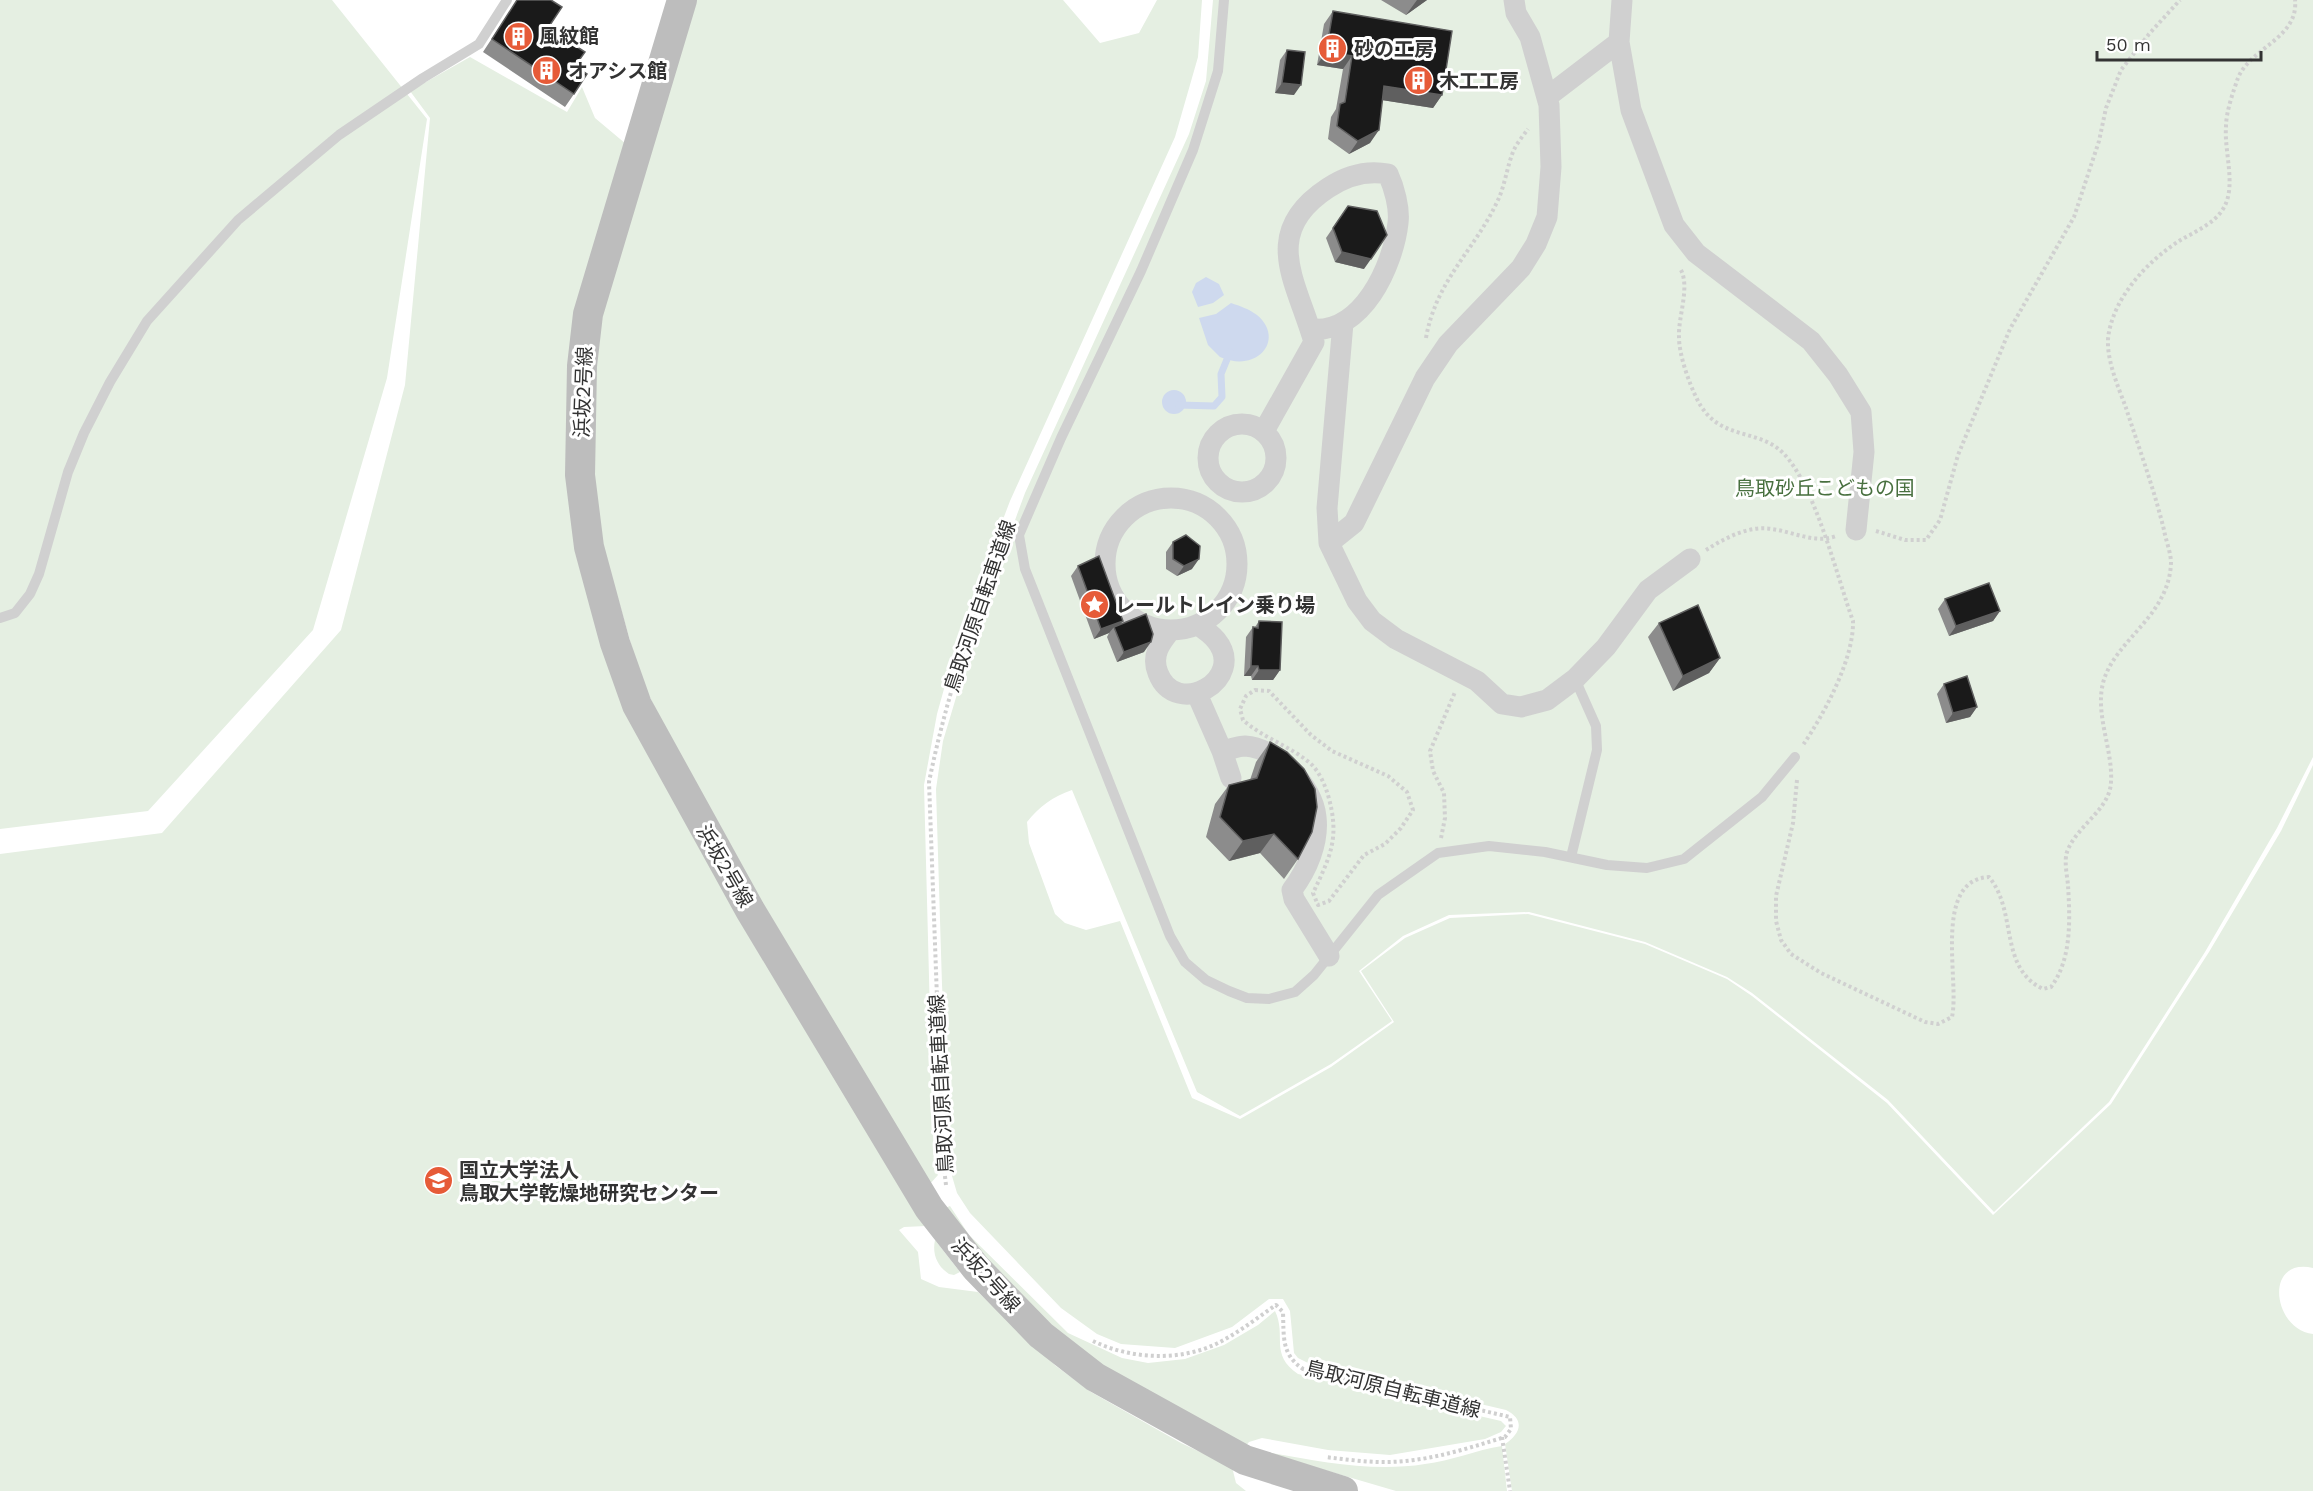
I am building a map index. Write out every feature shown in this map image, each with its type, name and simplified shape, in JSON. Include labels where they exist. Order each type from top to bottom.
[{"type":"street","name":"浜坂2号線","points":[[682,0],[588,314],[582,366],[580,475],[589,547],[615,643],[638,705],[750,910],[894,1151],[929,1208],[976,1268],[1041,1335],[1095,1377],[1245,1460],[1343,1491]]},
{"type":"street","points":[[1329,543],[1354,523],[1433,367],[1448,344],[1521,268],[1548,218],[1551,167],[1547,97],[1530,37],[1516,13],[1514,0]]},
{"type":"street","points":[[1622,0],[1618,42],[1630,110],[1674,225],[1696,253],[1811,341],[1838,375],[1861,412],[1864,452],[1856,530]]},
{"type":"street","points":[[1547,97],[1618,42]]},
{"type":"street","points":[[1264,431],[1314,342],[1289,272],[1289,230],[1310,200],[1342,179],[1375,171],[1388,174],[1394,186],[1399,221],[1389,262],[1362,306],[1343,323],[1320,331],[1310,329]]},
{"type":"street","points":[[1343,323],[1327,508],[1329,543],[1357,601],[1372,621],[1396,639],[1477,681],[1502,704],[1511,707],[1547,700],[1575,679],[1606,647],[1648,590],[1690,559]]},
{"type":"street","points":[[1244,424],[1264,431],[1272,440],[1277,462],[1268,482],[1248,493],[1225,489],[1216,481],[1208,460],[1214,438],[1232,425],[1244,424]]},
{"type":"street","points":[[1210,510],[1225,489]]},
{"type":"street","points":[[1184,499],[1210,510],[1223,522],[1232,537],[1237,571],[1233,588],[1225,603],[1213,616],[1198,625],[1170,631],[1142,624],[1119,606],[1106,580],[1105,565],[1111,537],[1128,513],[1154,500],[1184,499]]},
{"type":"street","points":[[1170,631],[1158,647],[1156,656],[1158,675],[1164,683],[1179,693],[1197,694],[1216,682],[1224,661],[1216,639],[1198,625]]},
{"type":"street","points":[[1197,694],[1231,778]]},
{"type":"street","points":[[1222,751],[1244,746],[1266,751],[1291,771],[1309,793],[1316,817],[1314,845],[1304,874],[1292,890],[1294,899],[1329,956]]},
{"type":"lane","points":[[0,618],[15,613],[30,594],[39,574],[68,472],[84,432],[110,382],[147,321],[238,220],[339,135],[423,78],[479,44],[507,0]]},
{"type":"lane","points":[[1224,0],[1218,71],[1193,150],[1019,535],[1025,569],[1170,936],[1185,962],[1206,980],[1246,998],[1269,999],[1295,992],[1314,975],[1378,895],[1438,853],[1489,846],[1570,857],[1607,865],[1647,868],[1684,859],[1762,796],[1795,758]]},
{"type":"lane","points":[[1570,857],[1598,750],[1596,726],[1575,679]]},
{"type":"path","points":[[1690,559],[1722,540],[1750,530],[1770,528],[1825,540],[1856,530],[1869,530],[1905,540],[1926,540],[1940,520],[1958,455],[2010,329],[2074,216],[2099,141],[2106,108],[2121,70],[2180,0]]},
{"type":"path","points":[[1679,265],[1683,274],[1679,339],[1697,400],[1715,422],[1734,432],[1766,442],[1782,452],[1796,470],[1825,540],[1853,621],[1853,635],[1833,690],[1815,727],[1795,758],[1798,774],[1793,823],[1776,896],[1777,930],[1781,940],[1791,954],[1821,973],[1925,1022],[1938,1024],[1952,1017],[1956,1001],[1952,915],[1960,896],[1968,887],[1977,878],[1989,877],[2000,890],[2016,962],[2022,975],[2043,989],[2051,987],[2059,976],[2070,927],[2066,854],[2074,838],[2110,794],[2112,780],[2102,706],[2103,681],[2116,659],[2157,606],[2166,589],[2171,561],[2159,509],[2115,375],[2108,341],[2109,329],[2124,296],[2149,262],[2210,223],[2222,212],[2230,197],[2225,125],[2239,76],[2247,64],[2282,36],[2296,1]]},
{"type":"path","points":[[1433,367],[1425,347],[1430,315],[1456,264],[1482,230],[1498,199],[1513,151],[1547,97]]},
{"type":"path","name":"鳥取河原自転車道線","points":[[947,1188],[942,1160],[929,782],[941,726],[970,626],[1006,528]]},
{"type":"path","points":[[1438,853],[1445,818],[1444,793],[1433,771],[1430,752],[1463,673]]},
{"type":"path","name":"鳥取河原自転車道線","points":[[1088,1337],[1135,1355],[1175,1356],[1217,1344],[1275,1305],[1283,1312],[1284,1341],[1290,1360],[1303,1369],[1510,1417],[1511,1429],[1502,1437],[1481,1446],[1405,1461],[1378,1462],[1321,1456]]},
{"type":"path","points":[[1502,1437],[1510,1491]]},
{"type":"green space","points":[[0,0],[332,0],[427,119],[387,378],[313,630],[148,811],[0,829]]},
{"type":"green space","points":[[697,0],[1063,0],[1100,43],[1139,33],[1157,0],[1202,0],[1198,57],[1175,137],[1010,501],[959,635],[937,714],[924,785],[934,1169],[938,1175],[929,1185],[683,768],[640,676],[600,535],[591,431],[602,312]]},
{"type":"green space","name":"鳥取砂丘こどもの国","points":[[1213,0],[2313,0],[2313,757],[2277,828],[2205,952],[2109,1102],[1994,1212],[1888,1100],[1752,993],[1727,977],[1645,942],[1529,912],[1449,915],[1403,936],[1359,971],[1392,1021],[1331,1064],[1240,1116],[1197,1092],[1072,790],[1047,803],[1027,822],[1029,843],[1055,914],[1065,923],[1086,930],[1120,921],[1192,1098],[1240,1119],[1331,1067],[1394,1022],[1361,971],[1405,938],[1450,918],[1528,914],[1645,944],[1727,979],[1752,996],[1887,1103],[1993,1215],[2111,1104],[2209,952],[2281,831],[2313,765],[2313,1268],[2297,1268],[2286,1273],[2280,1283],[2279,1295],[2282,1308],[2289,1320],[2299,1330],[2313,1334],[2313,1491],[1512,1491],[1505,1444],[1514,1436],[1519,1427],[1516,1418],[1506,1410],[1310,1364],[1298,1358],[1294,1353],[1290,1311],[1283,1299],[1269,1299],[1232,1327],[1175,1348],[1121,1344],[1097,1334],[1061,1308],[970,1213],[957,1193],[952,1176],[942,985],[936,789],[943,741],[984,604],[1025,493],[1189,134],[1206,81]]},
{"type":"green space","name":"国立大学法人 鳥取大学乾燥地研究センター","points":[[470,57],[567,112],[582,87],[595,118],[626,144],[590,259],[599,634],[926,1226],[904,1227],[899,1230],[918,1252],[921,1279],[939,1287],[978,1292],[1056,1366],[1091,1392],[1181,1443],[1232,1467],[1236,1483],[1246,1491],[0,1491],[0,854],[162,833],[341,630],[405,385],[430,118],[410,91]]},
{"type":"green space","points":[[950,1206],[969,1235],[1068,1333],[1122,1358],[1148,1363],[1185,1359],[1224,1345],[1258,1325],[1275,1311],[1280,1329],[1281,1352],[1289,1367],[1298,1374],[1501,1421],[1506,1426],[1501,1432],[1485,1439],[1390,1455],[1328,1450],[1262,1438],[1249,1442],[1245,1447],[1098,1368],[1004,1284],[945,1208]]},
{"type":"green space","points":[[935,1240],[960,1272],[954,1275],[949,1274],[941,1267],[935,1255]]},
{"type":"green space","points":[[1502,1446],[1507,1491],[1396,1491],[1260,1451],[1342,1464],[1383,1467],[1435,1463]]},
{"type":"water","points":[[1206,277],[1219,284],[1224,295],[1213,303],[1198,307],[1192,292],[1196,283]]},
{"type":"water","points":[[1231,303],[1257,315],[1265,324],[1269,334],[1264,351],[1246,361],[1234,361],[1220,357],[1208,345],[1199,318],[1216,314]]},
{"type":"water","points":[[1174,390],[1179,391],[1185,397],[1185,407],[1179,413],[1174,414],[1169,413],[1163,407],[1162,402],[1163,397],[1169,391]]},
{"type":"building","points":[[517,0],[551,0],[562,7],[548,28],[585,52],[575,66],[587,74],[574,94],[492,39]]},
{"type":"building","points":[[1333,11],[1452,31],[1442,95],[1384,86],[1379,130],[1358,141],[1337,126],[1340,104],[1345,102],[1352,56],[1326,52]]},
{"type":"building","points":[[1287,50],[1305,52],[1301,85],[1282,83]]},
{"type":"building","points":[[1348,206],[1377,211],[1387,235],[1371,259],[1342,252],[1333,228]]},
{"type":"building","points":[[1186,535],[1200,546],[1199,559],[1184,566],[1173,559],[1173,542]]},
{"type":"building","points":[[1099,556],[1123,621],[1101,629],[1078,566]]},
{"type":"building","points":[[1989,583],[2000,611],[1956,626],[1945,599]]},
{"type":"building","points":[[1698,605],[1720,658],[1683,676],[1659,623]]},
{"type":"building","points":[[1146,614],[1153,634],[1151,642],[1124,652],[1114,627]]},
{"type":"building","points":[[1259,621],[1282,622],[1280,670],[1259,670],[1258,666],[1251,666],[1253,627],[1258,628]]},
{"type":"building","points":[[1967,676],[1977,707],[1953,713],[1944,684]]},
{"type":"building","points":[[1270,742],[1287,752],[1304,769],[1315,789],[1317,807],[1312,832],[1298,859],[1274,834],[1243,841],[1220,817],[1229,785],[1257,778]]},
{"type":"waterway","points":[[1179,405],[1214,406],[1222,397],[1221,374],[1230,352]]},
{"type":"place","name":"風紋館","points":[[518,36]]},
{"type":"place","name":"砂の工房","points":[[1333,49]]},
{"type":"place","name":"オアシス館","points":[[547,71]]},
{"type":"place","name":"木工工房","points":[[1418,81]]},
{"type":"place","name":"レールトレイン乗り場","points":[[1094,605]]},
{"type":"place","name":"国立大学法人 鳥取大学乾燥地研究センター","points":[[438,1181]]}]
